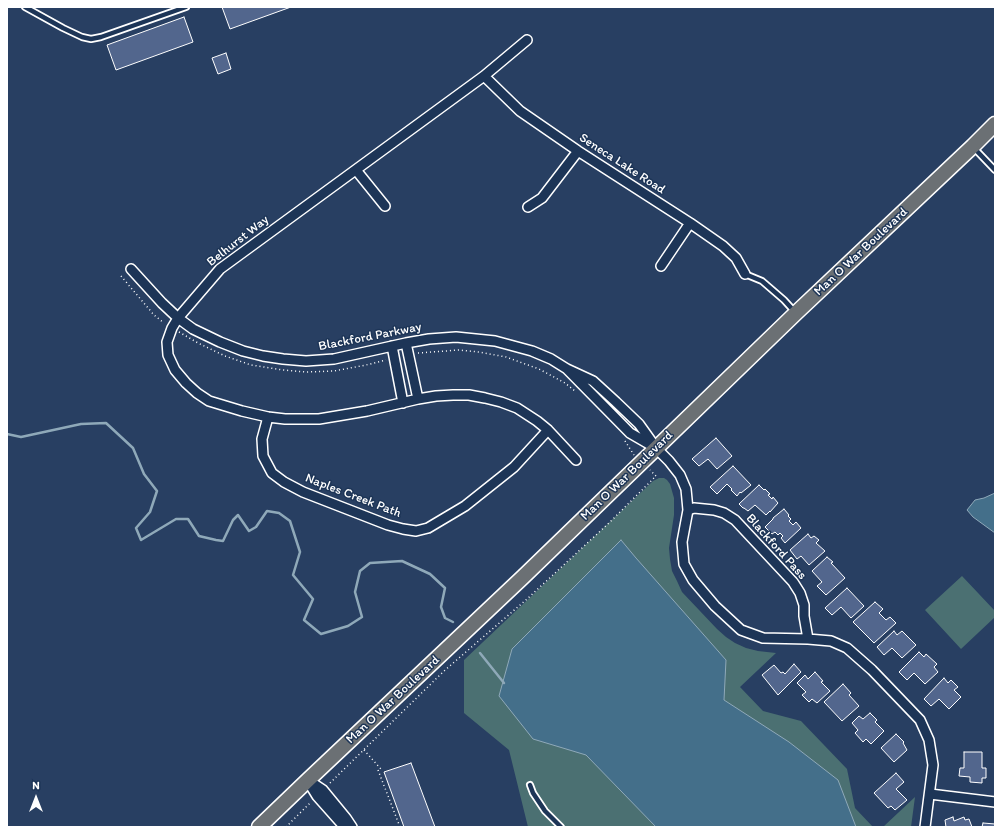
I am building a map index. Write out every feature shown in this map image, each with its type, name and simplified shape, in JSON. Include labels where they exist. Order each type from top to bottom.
[{"type":"main road","name":"Man O War Boulevard","points":[[259,827],[523,577],[796,313],[995,124]]},
{"type":"street","name":"Belhurst Way","points":[[527,40],[484,76],[220,269],[178,318],[172,328],[168,342],[168,355],[175,370],[186,383],[197,394],[209,401],[242,411],[285,419],[320,419],[367,411],[436,396],[469,395],[501,402],[517,408],[537,421],[548,430],[576,460]]},
{"type":"street","name":"Seneca Lake Road","points":[[484,76],[520,111],[723,246],[736,258],[745,274]]},
{"type":"street","points":[[528,207],[542,198],[578,151]]},
{"type":"street","points":[[356,170],[385,206]]},
{"type":"street","points":[[661,266],[690,224]]},
{"type":"street","name":"Blackford Parkway","points":[[131,269],[162,303],[178,318],[193,329],[244,351],[263,356],[306,361],[334,359],[428,339],[456,337],[495,341],[532,351],[567,369],[630,433],[656,448],[680,475],[686,489],[688,510],[682,542],[684,564],[693,580],[714,606],[741,630],[763,638],[830,641],[847,648],[872,670],[920,720],[929,740],[933,765],[925,827]]},
{"type":"street","points":[[406,343],[418,399]]},
{"type":"street","points":[[392,346],[403,403]]},
{"type":"street","name":"Naples Creek Path","points":[[268,416],[262,439],[263,456],[272,473],[284,482],[303,492],[388,525],[416,531],[428,528],[465,506],[514,466],[548,430]]},
{"type":"street","name":"Blackford Pass","points":[[688,510],[694,508],[714,510],[724,513],[735,520],[792,582],[800,593],[804,605],[804,616],[808,639]]},
{"type":"street","points":[[308,780],[346,818],[351,827]]},
{"type":"street","points":[[930,794],[995,802]]},
{"type":"lane","points":[[25,7],[63,28],[82,37],[91,39],[101,37],[186,7]]},
{"type":"lane","points":[[973,146],[995,170]]},
{"type":"lane","points":[[745,274],[762,281],[784,300],[796,313]]},
{"type":"lane","points":[[530,785],[533,793],[545,811],[561,827]]},
{"type":"path","points":[[121,276],[154,315],[172,328],[225,356],[250,365],[306,372],[334,371],[394,358]]},
{"type":"path","points":[[408,354],[459,350],[506,357],[539,369],[565,383],[575,392]]},
{"type":"path","points":[[286,827],[444,671],[527,599],[610,522],[656,476],[632,453],[628,444],[623,439]]},
{"type":"path","points":[[364,750],[381,769]]},
{"type":"path","points":[[378,770],[400,827]]},
{"type":"green space","points":[[659,478],[664,478],[670,484],[674,498],[674,515],[669,548],[672,571],[682,592],[717,629],[735,643],[758,651],[776,653],[740,687],[763,711],[801,721],[847,769],[855,808],[873,827],[528,827],[509,750],[464,713],[464,660],[653,481]]},
{"type":"green space","points":[[962,576],[995,611],[995,617],[961,649],[925,610]]},
{"type":"green space","points":[[915,797],[911,827],[883,827]]},
{"type":"water","points":[[995,493],[995,533],[973,517],[967,510],[975,500]]},
{"type":"water","points":[[621,540],[726,660],[724,700],[789,742],[838,780],[856,827],[656,827],[586,755],[533,739],[499,696],[512,649]]},
{"type":"building","points":[[222,7],[291,7],[230,29]]},
{"type":"building","points":[[184,17],[193,42],[116,70],[107,45]]},
{"type":"building","points":[[226,53],[231,69],[218,74],[212,58]]},
{"type":"building","points":[[716,438],[732,456],[717,469],[708,459],[699,466],[692,459]]},
{"type":"building","points":[[733,466],[751,485],[741,493],[740,492],[737,496],[727,484],[717,494],[710,487]]},
{"type":"building","points":[[759,485],[770,494],[768,495],[772,499],[773,497],[778,503],[766,515],[755,505],[748,511],[739,504]]},
{"type":"building","points":[[784,509],[791,519],[789,521],[793,525],[796,522],[801,528],[785,543],[781,538],[783,536],[780,533],[778,535],[775,532],[772,534],[765,527]]},
{"type":"building","points":[[808,534],[811,538],[814,536],[819,540],[816,543],[825,551],[809,565],[801,556],[797,559],[790,550]]},
{"type":"building","points":[[827,557],[833,562],[831,563],[845,578],[826,595],[817,586],[822,582],[812,571]]},
{"type":"building","points":[[847,588],[864,606],[851,618],[841,607],[832,615],[825,608]]},
{"type":"building","points":[[875,602],[883,609],[879,613],[886,620],[890,617],[896,623],[874,643],[853,622]]},
{"type":"building","points":[[894,631],[897,635],[902,631],[916,645],[902,658],[892,648],[884,655],[877,647]]},
{"type":"building","points":[[919,652],[924,657],[926,654],[937,664],[934,667],[938,672],[925,684],[914,673],[907,680],[899,672]]},
{"type":"building","points":[[794,664],[801,672],[778,695],[762,675],[774,665],[781,673],[783,672],[785,674]]},
{"type":"building","points":[[815,672],[823,681],[821,682],[830,691],[817,703],[812,699],[809,702],[802,695],[806,692],[797,683],[805,675],[808,679]]},
{"type":"building","points":[[944,678],[948,683],[951,680],[958,687],[954,690],[961,697],[949,709],[939,699],[931,706],[924,699]]},
{"type":"building","points":[[843,684],[851,693],[849,695],[859,706],[842,721],[824,702]]},
{"type":"building","points":[[870,713],[877,720],[875,722],[884,731],[871,744],[866,739],[863,742],[855,733],[858,730],[852,723],[859,716],[863,719]]},
{"type":"building","points":[[896,734],[904,742],[903,743],[907,750],[894,762],[881,748]]},
{"type":"building","points":[[964,752],[982,752],[982,768],[986,768],[986,778],[982,778],[982,783],[970,782],[970,777],[959,776],[960,768],[964,768]]},
{"type":"building","points":[[411,763],[435,827],[404,827],[384,772]]},
{"type":"building","points":[[896,773],[904,782],[896,789],[907,800],[895,810],[891,806],[888,808],[874,793]]},
{"type":"building","points":[[953,817],[954,821],[964,817],[965,820],[969,819],[972,827],[946,827],[945,820]]},
{"type":"building","points":[[983,823],[995,824],[995,827],[982,827]]},
{"type":"waterway","points":[[7,434],[21,437],[81,424],[106,423],[133,448],[144,474],[157,491],[150,512],[136,528],[141,540],[176,519],[188,519],[199,536],[223,541],[233,520],[238,515],[249,531],[256,527],[267,511],[279,513],[290,521],[300,552],[293,575],[313,599],[304,620],[321,634],[348,626],[362,617],[355,592],[360,571],[370,563],[402,561],[430,574],[445,588],[441,607],[445,618],[453,622]]},
{"type":"waterway","points":[[480,653],[504,683]]}]
